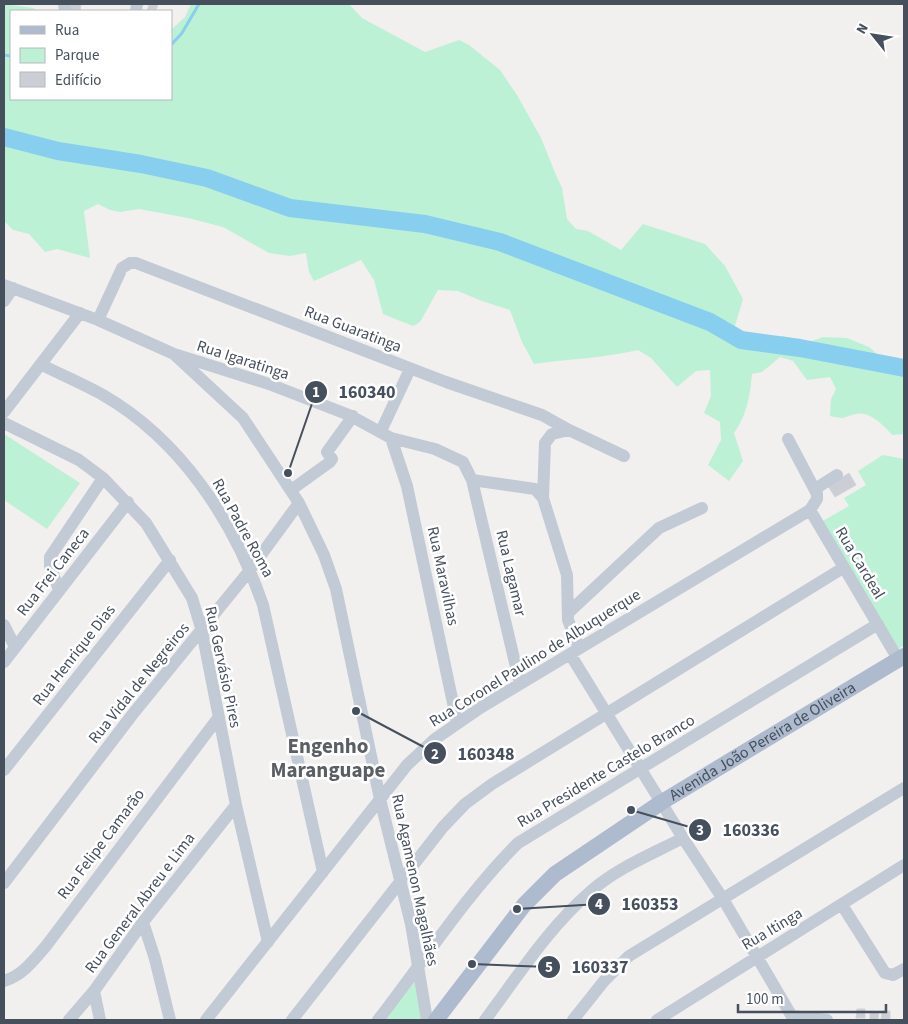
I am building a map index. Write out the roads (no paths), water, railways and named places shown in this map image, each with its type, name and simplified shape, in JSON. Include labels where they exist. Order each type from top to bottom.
[{"type":"main road","name":"Avenida João Pereira de Oliveira","points":[[436,1020],[524,904],[573,861],[662,802],[901,657]]},
{"type":"street","name":"Rua Guaratinga","points":[[98,320],[122,268],[130,263],[136,263],[410,369],[505,404],[542,414],[569,430],[624,456]]},
{"type":"street","points":[[4,301],[8,287]]},
{"type":"street","name":"Rua Igaratinga","points":[[8,287],[98,320],[174,354],[269,384],[352,416],[386,435],[451,455],[464,462],[470,474]]},
{"type":"street","points":[[4,412],[42,365],[80,313]]},
{"type":"street","name":"Rua Agamenon Magalhães","points":[[174,354],[243,418],[291,490],[324,555],[336,589],[418,969],[427,1020]]},
{"type":"street","name":"Rua Padre Roma","points":[[42,365],[103,396],[165,442],[192,471],[212,501],[250,570],[263,605],[324,872]]},
{"type":"street","points":[[386,435],[410,369]]},
{"type":"street","points":[[291,490],[330,462],[332,459],[327,452],[352,416]]},
{"type":"street","name":"Rua Gervásio Pires","points":[[4,423],[79,460],[103,478],[146,523],[192,598],[202,631],[236,805],[268,942]]},
{"type":"street","points":[[569,430],[552,434],[545,444],[543,498],[567,576],[568,613],[574,651],[606,714],[723,899],[793,1018],[827,1020]]},
{"type":"street","name":"Rua Maravilhas","points":[[386,435],[406,486],[457,722]]},
{"type":"street","points":[[788,439],[815,489],[818,499],[810,510]]},
{"type":"street","points":[[470,474],[534,489],[543,498]]},
{"type":"street","name":"Rua Lagamar","points":[[470,474],[520,684]]},
{"type":"street","points":[[815,489],[837,476]]},
{"type":"street","points":[[59,590],[50,566],[50,557],[103,478]]},
{"type":"street","name":"Rua Frei Caneca","points":[[4,662],[128,502]]},
{"type":"street","name":"Rua Vidal de Negreiros","points":[[4,883],[132,715],[250,570],[298,503]]},
{"type":"street","points":[[568,613],[659,528],[702,508]]},
{"type":"street","name":"Rua Coronel Paulino de Albuquerque","points":[[206,1020],[407,765],[435,739],[457,722],[810,510]]},
{"type":"street","name":"Rua Cardeal","points":[[810,510],[843,568],[901,657]]},
{"type":"street","name":"Rua Henrique Dias","points":[[4,770],[170,560]]},
{"type":"street","points":[[292,1020],[443,827],[464,804],[492,784],[843,568]]},
{"type":"street","name":"Rua Presidente Castelo Branco","points":[[378,1020],[418,969],[461,908],[498,863],[518,843],[878,624]]},
{"type":"street","points":[[4,625],[15,648]]},
{"type":"street","name":"Rua Felipe Camarão","points":[[4,981],[19,974],[29,966],[46,946],[218,718]]},
{"type":"street","points":[[573,1020],[604,981],[629,956],[904,788]]},
{"type":"street","name":"Rua General Abreu e Lima","points":[[69,1020],[94,991],[143,922],[236,805]]},
{"type":"street","points":[[485,1020],[558,924],[591,890],[607,878],[683,838]]},
{"type":"street","name":"Rua Itinga","points":[[657,1020],[904,865]]},
{"type":"street","points":[[842,905],[885,973],[892,975],[904,969]]},
{"type":"street","points":[[143,922],[155,959],[170,1020]]},
{"type":"street","points":[[94,991],[100,1020]]},
{"type":"waterway","points":[[172,44],[182,33],[199,4]]},
{"type":"waterway","points":[[4,55],[10,56]]},
{"type":"waterway","points":[[4,137],[58,151],[141,164],[207,178],[290,208],[425,224],[500,242],[710,322],[741,340],[800,348],[904,368]]},
{"type":"place","name":"160340","points":[[288,473]]},
{"type":"place","name":"160348","points":[[356,711]]},
{"type":"place","name":"160336","points":[[631,810]]},
{"type":"place","name":"160353","points":[[517,909]]},
{"type":"place","name":"160337","points":[[472,964]]},
{"type":"district","name":"Engenho Maranguape","points":[[328,758]]}]
